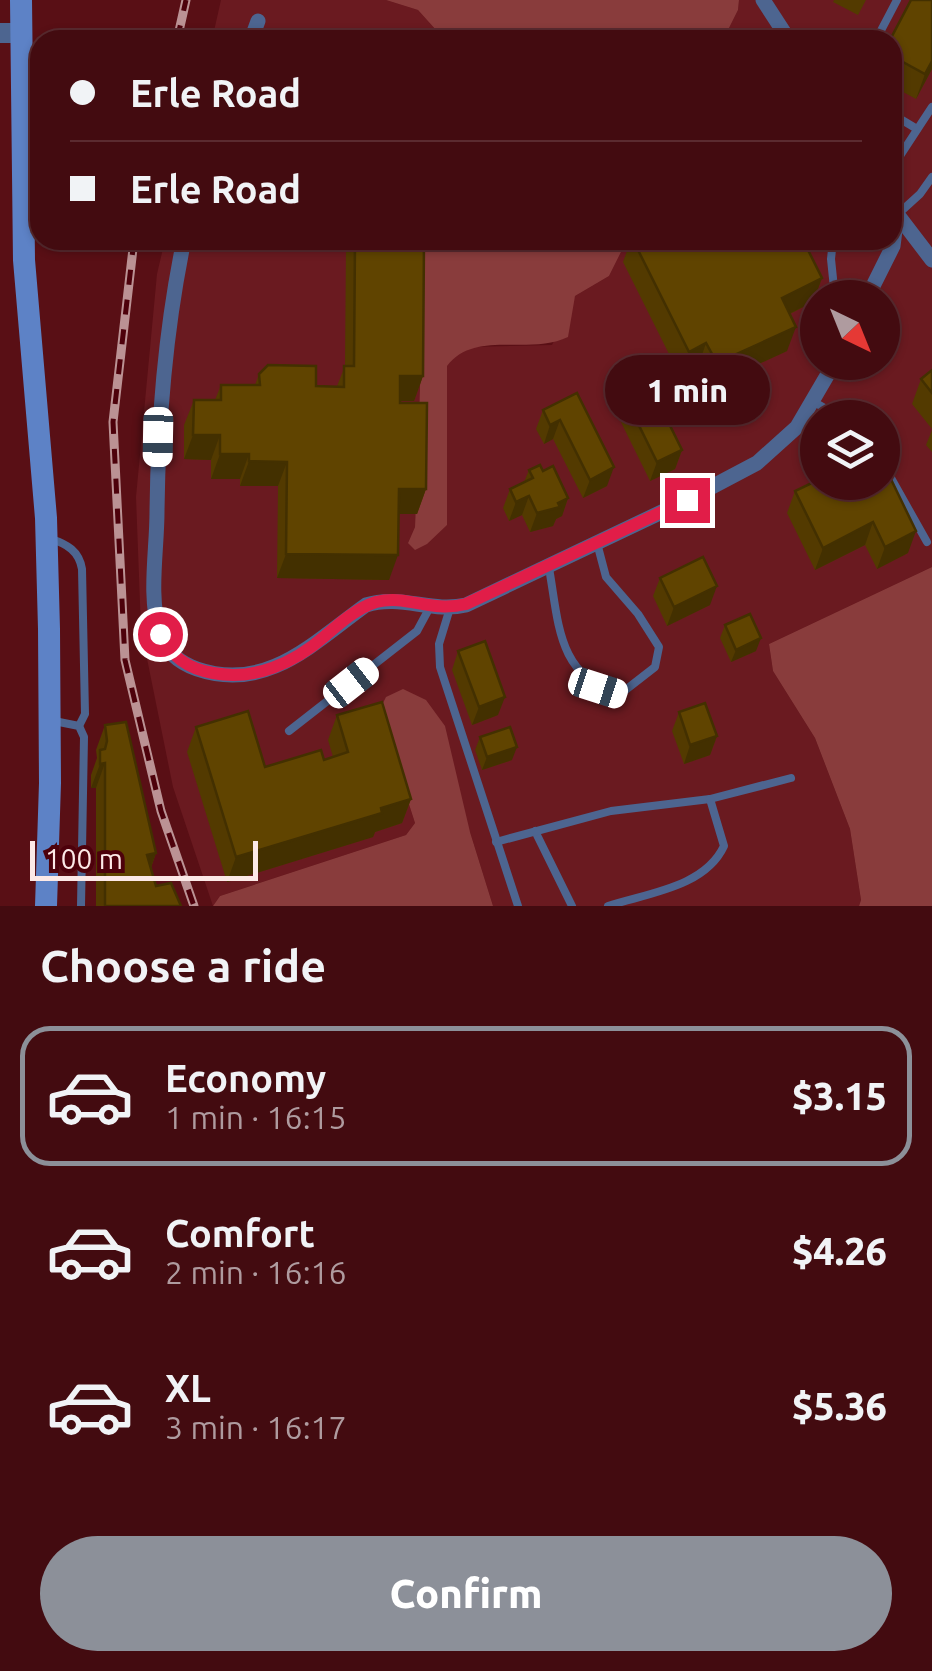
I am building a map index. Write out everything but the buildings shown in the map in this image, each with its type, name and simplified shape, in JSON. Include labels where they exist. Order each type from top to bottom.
[{"type":"main road","points":[[21,0],[10,33],[46,538],[50,720],[46,906]]},
{"type":"street","points":[[763,0],[782,30]]},
{"type":"street","points":[[255,30],[258,21]]},
{"type":"street","points":[[902,217],[932,260]]},
{"type":"street","points":[[182,250],[170,304],[158,437],[156,610],[166,647],[186,665],[208,672],[248,674],[272,668],[300,656],[366,606],[393,600],[430,607],[466,604],[597,544],[757,463],[800,424]]},
{"type":"street","points":[[876,280],[891,250]]},
{"type":"lane","points":[[881,30],[897,0]]},
{"type":"lane","points":[[902,152],[932,107]]},
{"type":"lane","points":[[902,120],[916,129]]},
{"type":"lane","points":[[902,203],[920,194],[932,177]]},
{"type":"lane","points":[[831,250],[832,280]]},
{"type":"lane","points":[[900,493],[928,542]]},
{"type":"lane","points":[[46,538],[64,543],[80,558],[85,714],[79,726]]},
{"type":"lane","points":[[548,567],[572,666],[598,688],[619,695],[655,668],[658,647],[638,614],[606,577],[597,544]]},
{"type":"lane","points":[[289,731],[418,631],[430,607]]},
{"type":"lane","points":[[450,608],[439,644],[440,666],[518,906]]},
{"type":"lane","points":[[50,720],[79,726]]},
{"type":"lane","points":[[79,726],[84,736],[82,906]]},
{"type":"lane","points":[[496,842],[611,811],[710,798],[790,778]]},
{"type":"lane","points":[[608,906],[700,876],[717,862],[724,846],[710,798]]},
{"type":"lane","points":[[536,831],[572,906]]},
{"type":"shaded area","points":[[221,0],[386,0],[418,10],[436,30],[214,30]]},
{"type":"shaded area","points":[[386,0],[739,0],[728,30],[436,30],[418,10]]},
{"type":"shaded area","points":[[739,0],[932,0],[932,567],[769,644],[773,671],[815,738],[850,829],[859,906],[493,906],[470,832],[379,711],[415,823],[406,835],[220,896],[213,906],[173,787],[141,629],[136,497],[157,274],[163,250],[425,250],[415,527],[408,543],[447,525],[446,366],[455,354],[470,347],[552,345],[575,296],[609,276],[622,250],[902,250],[902,30],[728,30]]},
{"type":"shaded area","points":[[425,250],[622,250],[609,276],[575,296],[568,337],[537,344],[472,349],[447,366],[447,525],[415,550],[408,543],[415,527]]},
{"type":"shaded area","points":[[932,567],[932,906],[859,906],[850,829],[815,738],[773,671],[769,644]]},
{"type":"shaded area","points":[[403,689],[426,700],[445,726],[470,832],[493,906],[213,906],[220,896],[406,835],[415,823],[379,711],[386,697]]},
{"type":"railway","points":[[179,30],[186,0]]},
{"type":"railway","points":[[133,250],[113,422],[125,660],[161,811],[194,906]]},
{"type":"route","points":[[160,634],[175,657],[208,672],[248,674],[272,668],[310,650],[366,606],[393,600],[437,608],[466,604],[687,500]]}]
